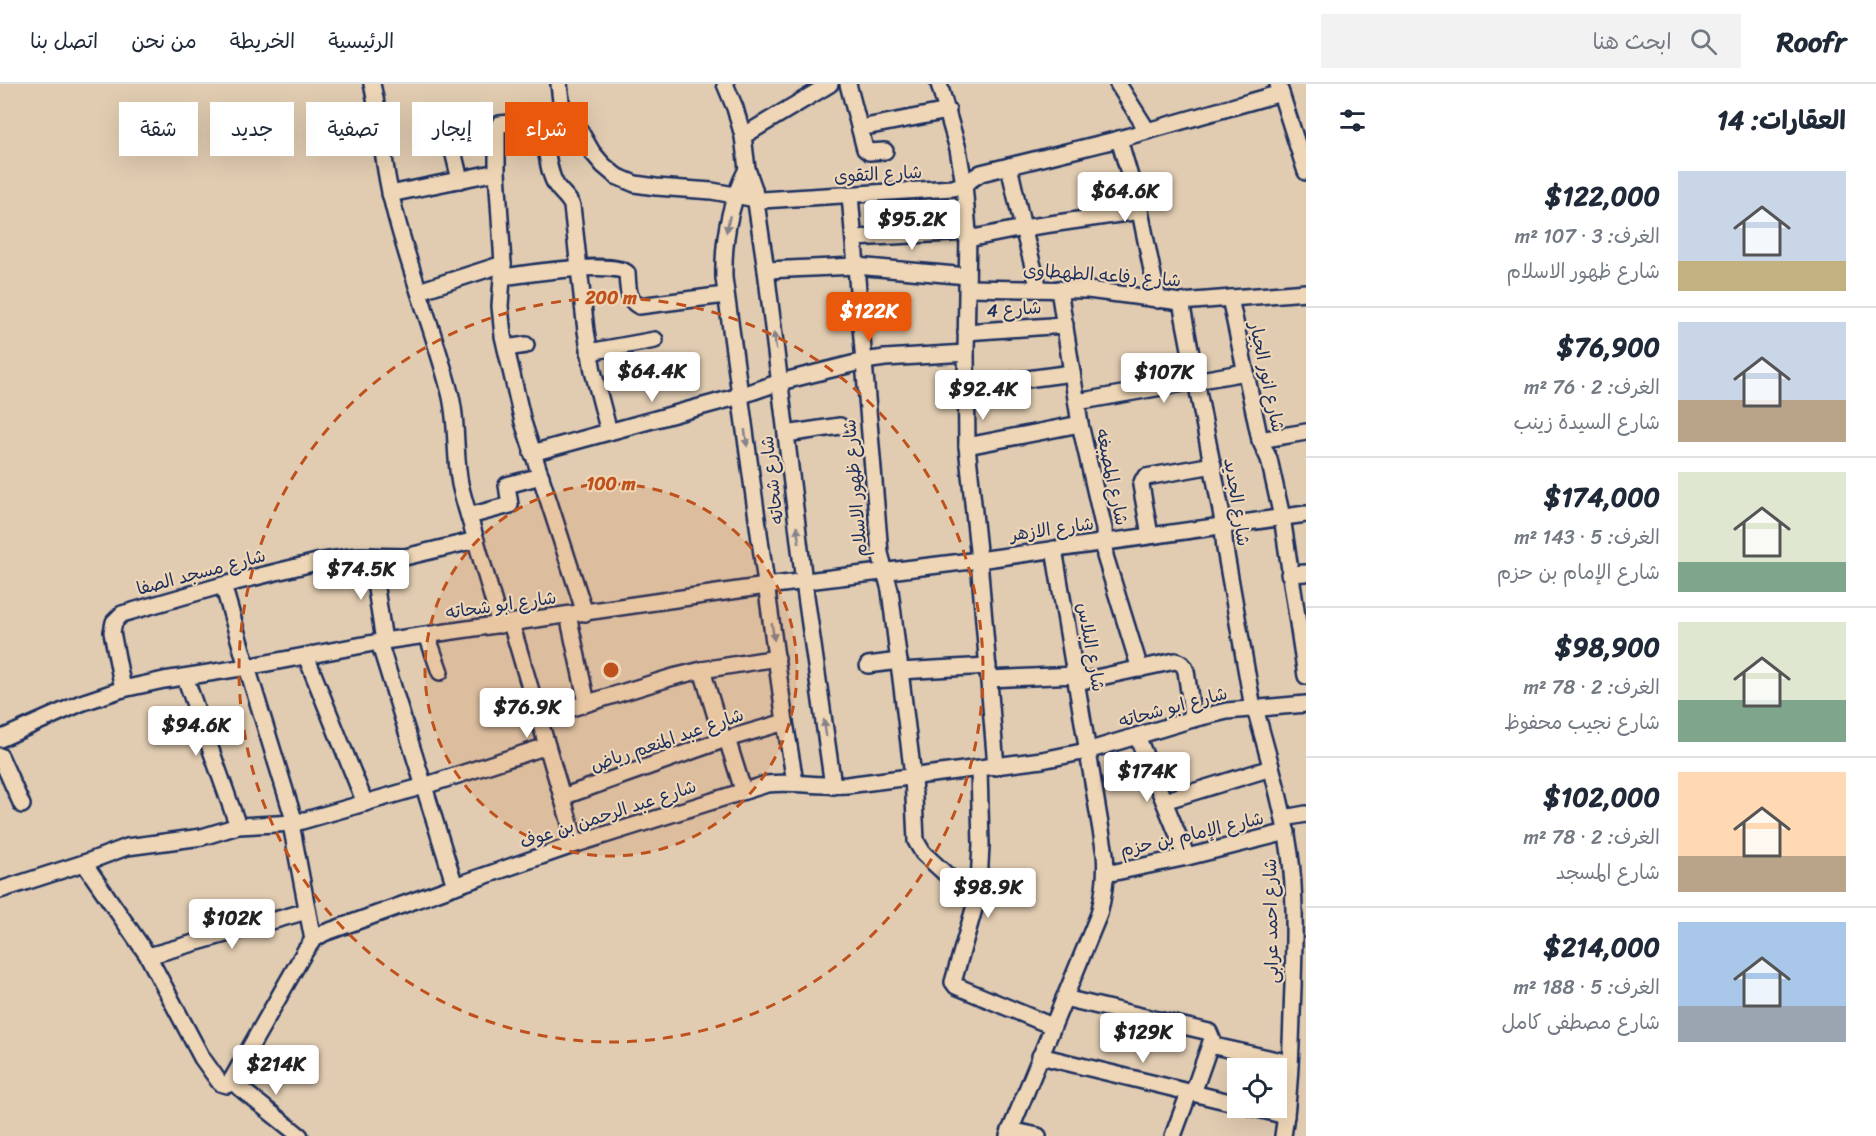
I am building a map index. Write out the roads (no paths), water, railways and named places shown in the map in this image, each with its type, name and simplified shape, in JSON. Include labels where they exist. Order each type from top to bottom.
[{"type":"street","points":[[372,84],[377,104],[383,160],[402,242],[450,390],[461,487],[476,540],[539,718],[576,844]]},
{"type":"street","points":[[559,84],[561,102]]},
{"type":"street","name":"شارع شحاته","points":[[725,84],[743,136],[747,170],[755,200],[766,270],[804,582],[833,786]]},
{"type":"street","points":[[848,84],[866,150],[885,152]]},
{"type":"street","points":[[939,84],[958,149],[964,184],[968,235],[967,446],[996,767]]},
{"type":"street","points":[[1118,84],[1147,130]]},
{"type":"street","points":[[743,136],[826,85]]},
{"type":"street","points":[[1279,89],[1306,171]]},
{"type":"street","name":"شارع التقوى","points":[[588,145],[603,165],[616,176],[635,184],[690,189],[755,200],[947,189],[964,184],[981,173],[1119,138],[1279,89]]},
{"type":"street","points":[[860,128],[948,111]]},
{"type":"street","points":[[505,124],[498,126],[497,130],[497,172],[503,270],[500,306],[506,348],[532,453],[585,613]]},
{"type":"street","points":[[1119,138],[1140,211],[1158,300]]},
{"type":"street","points":[[454,156],[460,180]]},
{"type":"street","points":[[548,156],[551,174],[556,186],[572,206],[590,352],[609,432]]},
{"type":"street","points":[[1009,166],[1040,289]]},
{"type":"street","name":"شارع شحاته","points":[[747,170],[728,221],[723,258],[726,295],[795,782]]},
{"type":"street","points":[[390,194],[497,172]]},
{"type":"street","name":"شارع ظهور الاسلام","points":[[850,195],[880,553],[890,590],[913,776],[916,841],[919,848],[976,902]]},
{"type":"street","points":[[854,238],[968,235],[1140,211]]},
{"type":"street","name":"شارع رفاعه الطهطاوى","points":[[766,270],[856,266],[967,282],[1040,289],[1110,292],[1181,302],[1306,293]]},
{"type":"street","points":[[419,291],[503,270],[579,268],[625,270],[631,300],[639,306],[726,295]]},
{"type":"street","name":"شارع المصبغه","points":[[1059,290],[1080,424],[1104,529],[1105,556],[1140,669]]},
{"type":"street","name":"شارع انور الجيار","points":[[1230,298],[1260,440],[1269,459],[1281,517],[1306,676]]},
{"type":"street","name":"شارع الجديد","points":[[1181,302],[1213,465],[1225,549],[1254,708]]},
{"type":"street","name":"شارع 4","points":[[966,332],[1065,325]]},
{"type":"street","points":[[590,352],[655,340]]},
{"type":"street","points":[[506,348],[526,345]]},
{"type":"street","points":[[532,453],[741,396],[780,382],[864,361],[966,353]]},
{"type":"street","points":[[1077,402],[1246,372]]},
{"type":"street","points":[[966,387],[1072,373]]},
{"type":"street","points":[[967,446],[1080,424]]},
{"type":"street","points":[[786,434],[840,426]]},
{"type":"street","points":[[1260,440],[1306,432]]},
{"type":"street","points":[[1150,535],[1141,485],[1143,480],[1146,477],[1213,465]]},
{"type":"street","points":[[469,516],[510,505],[507,485],[541,476]]},
{"type":"street","name":"شارع الازهر","points":[[804,582],[1306,514]]},
{"type":"street","name":"شارع مسجد الصفا","points":[[123,689],[112,632],[114,622],[122,614],[223,585],[330,560],[371,556],[405,557],[476,540]]},
{"type":"street","name":"شارع البلاس","points":[[1009,1133],[1099,914],[1106,874],[1105,854],[1077,678],[1054,549]]},
{"type":"street","points":[[371,556],[382,641],[455,886]]},
{"type":"street","points":[[1289,574],[1306,573]]},
{"type":"street","name":"شارع ابو شحاته","points":[[0,739],[81,704],[123,689],[382,641],[804,582]]},
{"type":"street","points":[[84,863],[148,956],[202,1058],[220,1083],[227,1085],[313,940],[293,823],[223,585]]},
{"type":"street","points":[[568,615],[587,703]]},
{"type":"street","points":[[426,635],[440,672]]},
{"type":"street","points":[[306,656],[365,803]]},
{"type":"street","points":[[539,718],[644,684],[702,670],[777,658]]},
{"type":"street","points":[[868,665],[1077,678],[1140,669],[1175,661],[1182,664],[1186,671],[1193,718]]},
{"type":"street","points":[[702,670],[743,790]]},
{"type":"street","points":[[185,677],[238,826]]},
{"type":"street","name":"شارع ابو شحاته","points":[[1088,751],[1193,718],[1227,711],[1306,704]]},
{"type":"street","name":"شارع احمد عرابى","points":[[1254,708],[1299,884],[1300,965],[1287,1103]]},
{"type":"street","name":"شارع عبد المنعم رياض","points":[[562,797],[725,739],[785,722]]},
{"type":"street","points":[[1137,736],[1187,857]]},
{"type":"street","points":[[0,890],[127,847],[202,837],[238,826],[293,823],[424,786],[547,746]]},
{"type":"street","name":"شارع عبد الرحمن بن عوف","points":[[313,940],[324,933],[576,844],[767,784],[795,782],[833,786],[996,767],[1088,751]]},
{"type":"street","points":[[0,756],[22,805]]},
{"type":"street","points":[[1164,801],[1271,768]]},
{"type":"street","points":[[979,769],[981,864],[976,902],[953,982],[956,987],[1052,1026]]},
{"type":"street","name":"شارع الإمام بن حزم","points":[[1106,874],[1187,857],[1285,825],[1306,814]]},
{"type":"street","points":[[148,956],[307,911]]},
{"type":"street","points":[[1064,998],[1206,1031],[1211,1037],[1210,1045],[1173,1136]]},
{"type":"street","points":[[1210,1045],[1290,1063]]},
{"type":"street","points":[[1040,1056],[1227,1101]]},
{"type":"street","points":[[231,1081],[300,1136]]},
{"type":"street","name":"شارع احمد عرابى","points":[[1283,1136],[1286,1118]]},
{"type":"street","points":[[1009,1133],[1038,1136]]}]
